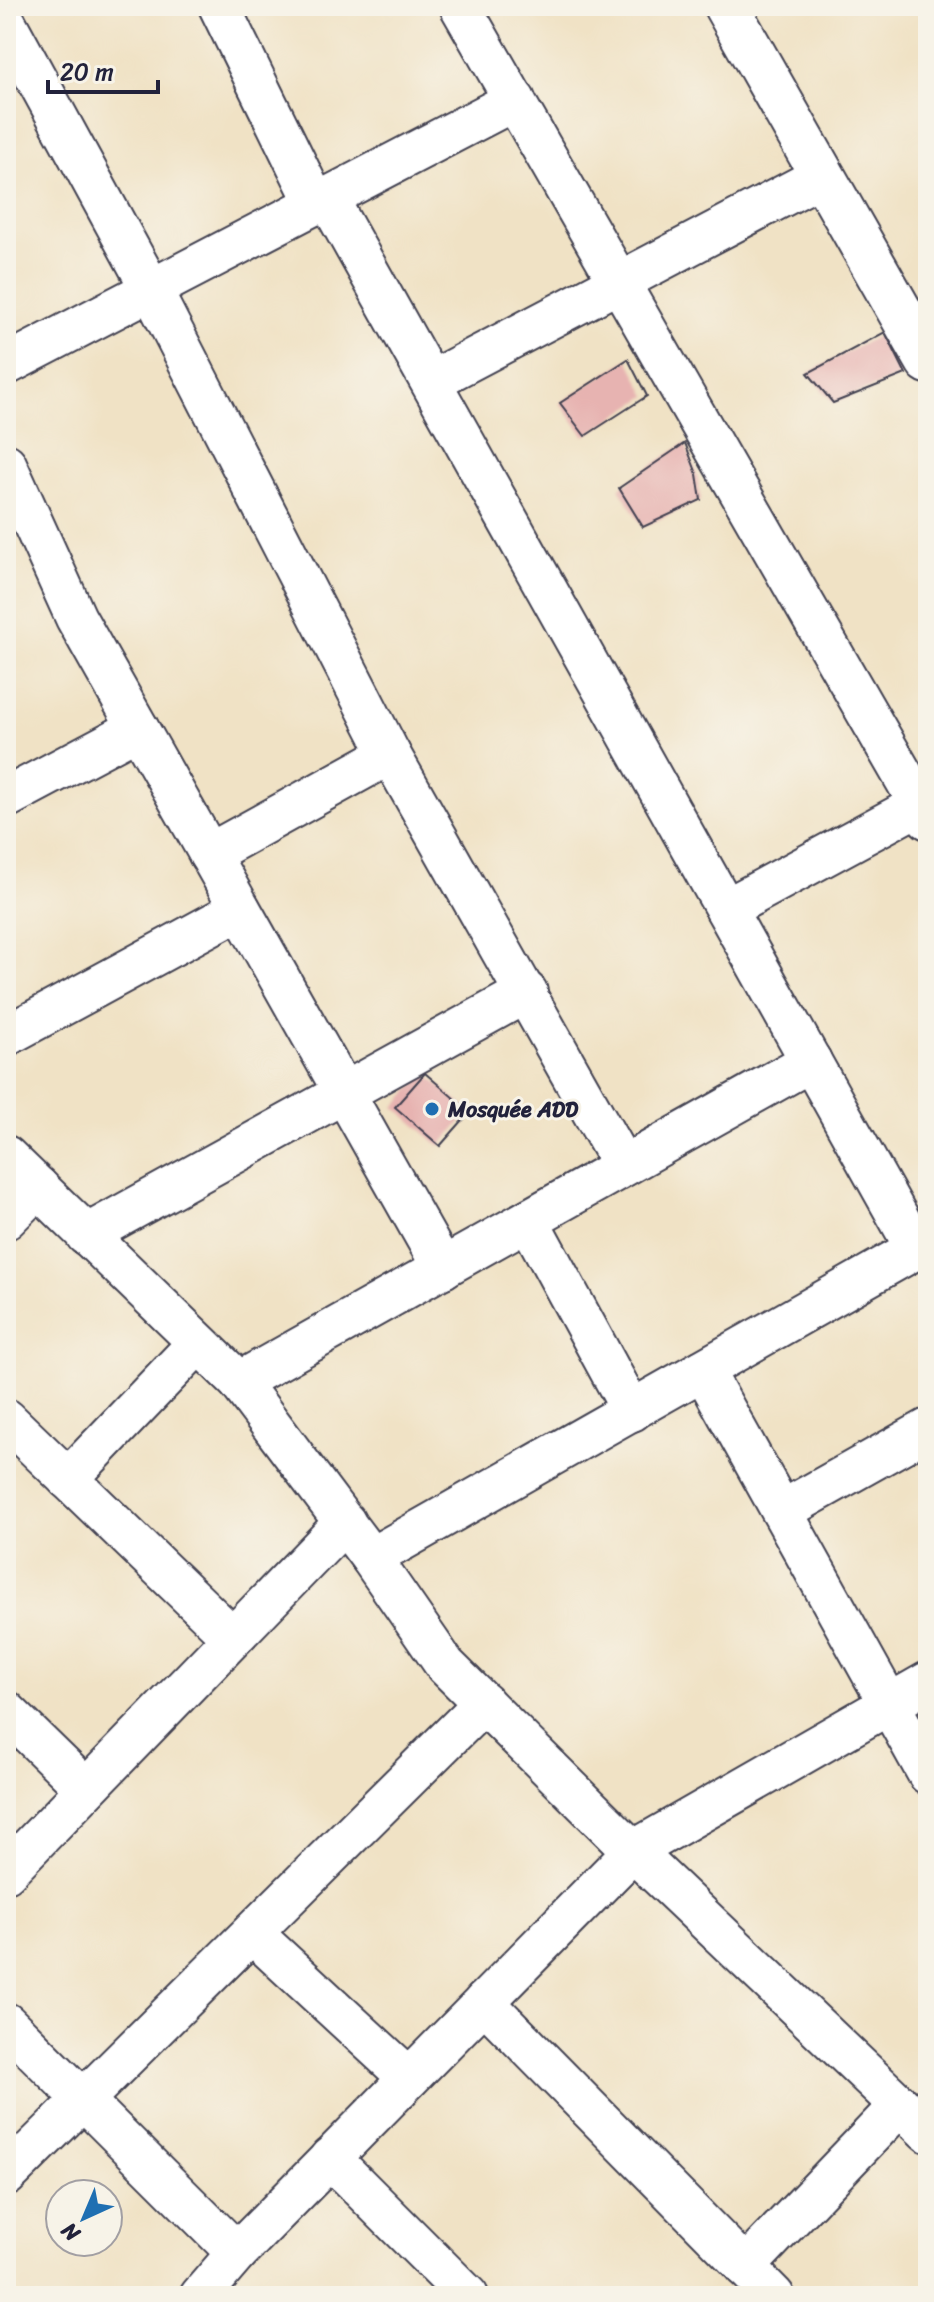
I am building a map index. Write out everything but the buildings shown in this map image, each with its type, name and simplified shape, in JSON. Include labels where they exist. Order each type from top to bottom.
[{"type":"street","points":[[219,6],[322,201],[431,381],[811,1061],[922,1246],[371,1558]]},
{"type":"street","points":[[460,6],[925,808],[726,909]]},
{"type":"street","points":[[726,6],[928,361]]},
{"type":"street","points":[[6,23],[151,289],[390,754],[623,1166]]},
{"type":"street","points":[[6,365],[515,100]]},
{"type":"street","points":[[431,381],[823,175]]},
{"type":"street","points":[[6,464],[76,618],[443,1268]]},
{"type":"street","points":[[6,798],[138,728]]},
{"type":"street","points":[[209,854],[390,754]]},
{"type":"street","points":[[6,1036],[240,909]]},
{"type":"street","points":[[86,1235],[527,992]]},
{"type":"street","points":[[239,1382],[811,1061]]},
{"type":"street","points":[[6,1156],[239,1382],[345,1522],[445,1665],[633,1851],[928,2132]]},
{"type":"street","points":[[6,1219],[38,1187]]},
{"type":"street","points":[[528,1220],[632,1411]]},
{"type":"street","points":[[68,1479],[198,1343]]},
{"type":"street","points":[[703,1370],[928,1774]]},
{"type":"street","points":[[6,1419],[232,1637]]},
{"type":"street","points":[[782,1511],[928,1429]]},
{"type":"street","points":[[6,1872],[345,1522]]},
{"type":"street","points":[[6,2023],[84,2100],[218,2280],[330,2158],[633,1851],[928,1682]]},
{"type":"street","points":[[6,2176],[484,1703]]},
{"type":"street","points":[[6,1711],[86,1789]]},
{"type":"street","points":[[252,1933],[409,2078]]},
{"type":"street","points":[[484,2002],[774,2296]]},
{"type":"street","points":[[745,2267],[900,2105]]},
{"type":"street","points":[[330,2158],[453,2288]]},
{"type":"place","name":"Mosquée ADD","points":[[432,1109]]}]
